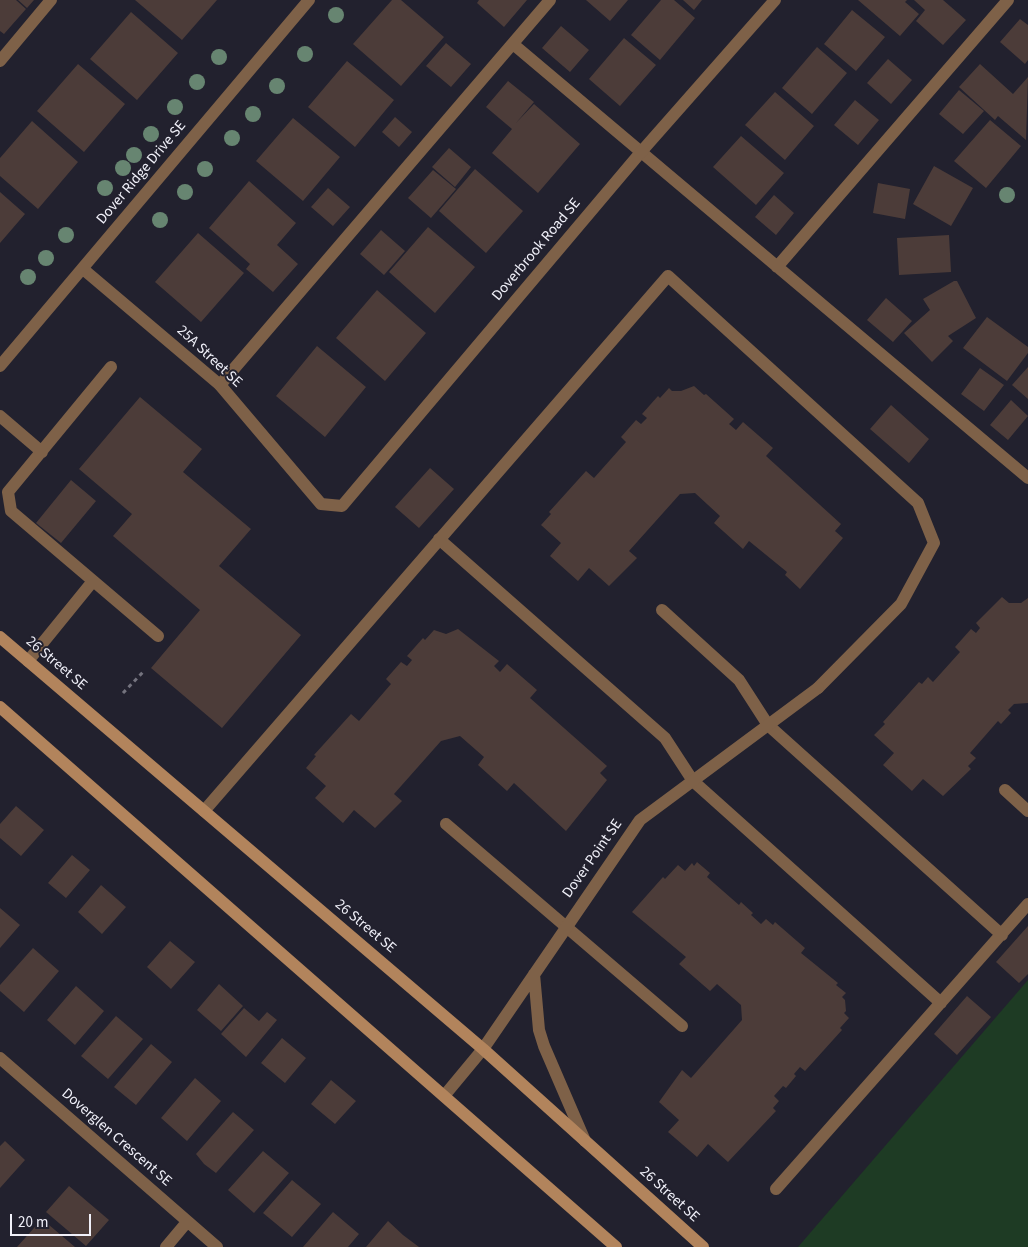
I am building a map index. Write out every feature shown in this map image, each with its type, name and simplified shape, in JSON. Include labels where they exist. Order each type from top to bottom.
[{"type":"street","points":[[0,61],[51,0]]},
{"type":"street","name":"Dover Ridge Drive SE","points":[[0,366],[84,269],[309,0]]},
{"type":"street","points":[[220,385],[550,0]]},
{"type":"street","name":"Doverbrook Road SE","points":[[321,504],[342,506],[641,152],[775,0]]},
{"type":"street","points":[[777,267],[1008,0]]},
{"type":"street","points":[[513,44],[1028,478]]},
{"type":"street","name":"25A Street SE","points":[[84,269],[220,385],[321,504]]},
{"type":"street","name":"Dover Point SE","points":[[439,539],[668,276],[918,503],[934,542],[901,604],[818,688],[640,820],[483,1049],[444,1096]]},
{"type":"street","points":[[111,367],[8,492],[11,511],[158,636]]},
{"type":"street","points":[[0,416],[42,452]]},
{"type":"street","points":[[204,811],[439,539],[665,738],[693,781],[941,1003]]},
{"type":"street","points":[[28,661],[93,581]]},
{"type":"street","points":[[662,610],[739,680],[768,725],[1002,935]]},
{"type":"street","name":"26 Street SE","points":[[0,637],[483,1049],[703,1247]]},
{"type":"street","points":[[0,707],[616,1247]]},
{"type":"street","points":[[1004,790],[1028,811]]},
{"type":"street","points":[[446,824],[682,1026]]},
{"type":"street","points":[[776,1189],[1028,904]]},
{"type":"street","points":[[534,974],[539,1030],[544,1046],[585,1141]]},
{"type":"street","name":"Doverglen Crescent SE","points":[[0,1058],[217,1247]]},
{"type":"street","points":[[166,1247],[187,1222]]},
{"type":"path","points":[[123,693],[144,671]]},
{"type":"green space","points":[[1028,980],[1028,1247],[798,1247]]},
{"type":"building","points":[[0,0],[16,0],[26,9],[4,34],[0,31]]},
{"type":"building","points":[[18,0],[34,0],[27,8]]},
{"type":"building","points":[[135,0],[217,0],[182,40]]},
{"type":"building","points":[[392,0],[401,0],[444,37],[401,86],[353,44]]},
{"type":"building","points":[[479,0],[527,0],[504,27],[477,3]]},
{"type":"building","points":[[586,0],[628,0],[610,21]]},
{"type":"building","points":[[661,0],[674,0],[695,18],[660,60],[631,35]]},
{"type":"building","points":[[683,0],[702,0],[694,10]]},
{"type":"building","points":[[858,0],[907,0],[905,2],[919,14],[900,36]]},
{"type":"building","points":[[914,0],[943,0],[966,20],[943,45],[916,21],[925,10]]},
{"type":"building","points":[[852,10],[885,37],[856,71],[824,44]]},
{"type":"building","points":[[131,12],[178,53],[137,100],[90,59]]},
{"type":"building","points":[[1020,19],[1028,25],[1028,60],[1025,64],[1000,42]]},
{"type":"building","points":[[561,26],[589,50],[570,72],[542,48]]},
{"type":"building","points":[[624,38],[656,65],[620,106],[589,79]]},
{"type":"building","points":[[446,43],[471,64],[451,87],[426,66]]},
{"type":"building","points":[[817,47],[847,73],[812,114],[782,88]]},
{"type":"building","points":[[888,59],[912,80],[891,104],[867,83]]},
{"type":"building","points":[[347,61],[394,100],[355,147],[308,107]]},
{"type":"building","points":[[78,64],[125,104],[84,152],[37,111]]},
{"type":"building","points":[[980,64],[1013,94],[1028,77],[1026,140],[998,116],[995,120],[959,87]]},
{"type":"building","points":[[508,81],[534,102],[516,123],[534,104],[580,144],[538,193],[492,153],[512,129],[486,107]]},
{"type":"building","points":[[959,90],[984,111],[963,134],[939,114]]},
{"type":"building","points":[[775,92],[814,126],[785,160],[745,125]]},
{"type":"building","points":[[855,100],[879,120],[858,145],[834,125]]},
{"type":"building","points":[[395,117],[412,132],[399,147],[382,132]]},
{"type":"building","points":[[293,118],[340,157],[303,201],[256,161]]},
{"type":"building","points":[[990,120],[1021,146],[986,188],[954,161]]},
{"type":"building","points":[[32,121],[78,162],[38,209],[0,176],[0,158]]},
{"type":"building","points":[[741,136],[784,173],[756,205],[713,167]]},
{"type":"building","points":[[449,148],[471,167],[455,187],[432,167]]},
{"type":"building","points":[[934,166],[973,188],[951,226],[913,204]]},
{"type":"building","points":[[475,169],[523,211],[486,253],[439,211]]},
{"type":"building","points":[[433,170],[456,189],[431,218],[408,198]]},
{"type":"building","points":[[249,181],[296,223],[277,245],[298,264],[273,292],[246,269],[250,264],[209,228]]},
{"type":"building","points":[[878,183],[910,189],[905,219],[873,213]]},
{"type":"building","points":[[328,188],[350,207],[333,226],[311,207]]},
{"type":"building","points":[[0,192],[25,214],[0,243]]},
{"type":"building","points":[[774,195],[794,213],[776,235],[755,217]]},
{"type":"building","points":[[428,227],[475,267],[435,313],[389,272]]},
{"type":"building","points":[[381,230],[405,251],[384,275],[360,254]]},
{"type":"building","points":[[198,233],[244,273],[201,322],[155,282]]},
{"type":"building","points":[[949,235],[951,272],[899,275],[897,238]]},
{"type":"building","points":[[957,281],[976,318],[948,336],[953,341],[932,362],[904,333],[930,310],[923,299]]},
{"type":"building","points":[[377,290],[426,333],[385,381],[336,338]]},
{"type":"building","points":[[886,298],[912,321],[893,342],[867,320]]},
{"type":"building","points":[[987,317],[1028,347],[1028,353],[1007,381],[963,348]]},
{"type":"building","points":[[317,346],[366,387],[325,437],[276,396]]},
{"type":"building","points":[[1028,367],[1028,399],[1012,385]]},
{"type":"building","points":[[980,368],[1004,385],[984,411],[961,394]]},
{"type":"building","points":[[694,386],[734,419],[729,424],[736,430],[743,422],[773,448],[766,456],[841,524],[835,531],[843,538],[800,589],[785,575],[787,572],[749,541],[743,549],[714,523],[720,516],[695,493],[680,494],[629,551],[637,558],[609,586],[589,568],[578,581],[550,556],[561,543],[541,525],[551,514],[549,512],[586,471],[594,478],[626,442],[621,437],[636,420],[641,424],[647,418],[642,414],[658,396],[660,398],[669,388],[672,391],[681,391]]},
{"type":"building","points":[[140,397],[202,449],[183,472],[251,529],[219,566],[301,635],[222,728],[151,668],[200,610],[113,536],[132,514],[79,469]]},
{"type":"building","points":[[1011,400],[1028,416],[1008,440],[990,425]]},
{"type":"building","points":[[891,405],[929,439],[909,463],[870,429]]},
{"type":"building","points":[[430,468],[454,489],[419,528],[395,507]]},
{"type":"building","points":[[71,480],[96,501],[61,543],[36,523]]},
{"type":"building","points":[[1002,597],[1009,603],[1021,603],[1028,598],[1028,703],[1014,704],[1008,710],[1011,713],[1001,724],[998,721],[970,753],[976,758],[968,766],[971,769],[943,796],[923,779],[912,791],[883,765],[894,753],[874,735],[885,724],[883,722],[919,682],[922,684],[928,677],[933,682],[960,652],[955,647],[971,629],[976,633],[980,628],[976,623]]},
{"type":"building","points":[[458,629],[499,661],[494,666],[500,672],[507,664],[537,690],[530,698],[607,766],[600,773],[607,780],[566,831],[514,783],[507,791],[478,765],[484,757],[460,736],[441,741],[394,794],[402,801],[375,828],[354,810],[343,823],[315,798],[326,786],[306,768],[316,756],[314,755],[351,714],[359,721],[391,684],[386,679],[401,662],[407,666],[412,660],[407,656],[423,638],[425,640],[434,630],[446,634]]},
{"type":"building","points":[[16,806],[44,830],[21,856],[0,838],[0,824]]},
{"type":"building","points":[[72,855],[90,870],[66,898],[48,883]]},
{"type":"building","points":[[697,862],[710,873],[707,877],[739,905],[741,902],[761,924],[766,919],[773,925],[775,922],[805,948],[801,953],[838,983],[836,985],[846,993],[842,997],[845,1000],[846,1011],[844,1013],[849,1018],[840,1028],[842,1030],[805,1071],[800,1067],[794,1074],[796,1076],[786,1088],[783,1086],[774,1096],[779,1101],[773,1108],[776,1111],[728,1162],[708,1144],[697,1157],[668,1132],[679,1120],[659,1102],[682,1070],[691,1078],[742,1020],[741,1005],[717,984],[710,991],[679,964],[686,957],[632,912],[663,877],[665,879],[678,865],[685,871],[692,863],[694,866]]},
{"type":"building","points":[[101,885],[126,907],[102,934],[78,912]]},
{"type":"building","points":[[0,908],[20,925],[0,948]]},
{"type":"building","points":[[1028,926],[1028,974],[1019,983],[996,962]]},
{"type":"building","points":[[170,941],[195,962],[171,989],[147,967]]},
{"type":"building","points":[[33,948],[59,971],[24,1012],[0,991],[0,985]]},
{"type":"building","points":[[219,984],[243,1006],[221,1031],[197,1010]]},
{"type":"building","points":[[76,986],[104,1011],[75,1045],[47,1020]]},
{"type":"building","points":[[967,996],[991,1017],[957,1055],[934,1034]]},
{"type":"building","points":[[244,1008],[259,1021],[267,1012],[277,1020],[246,1057],[221,1034]]},
{"type":"building","points":[[116,1016],[143,1039],[108,1079],[81,1056]]},
{"type":"building","points":[[282,1038],[306,1058],[285,1083],[261,1063]]},
{"type":"building","points":[[151,1044],[172,1062],[136,1105],[114,1087]]},
{"type":"building","points":[[195,1078],[221,1101],[187,1141],[161,1118]]},
{"type":"building","points":[[331,1080],[356,1101],[335,1124],[311,1104]]},
{"type":"building","points":[[233,1112],[254,1130],[216,1173],[204,1164],[196,1154]]},
{"type":"building","points":[[5,1141],[25,1160],[0,1188],[0,1146]]},
{"type":"building","points":[[263,1151],[289,1173],[254,1213],[228,1190]]},
{"type":"building","points":[[292,1180],[321,1204],[292,1237],[263,1213]]},
{"type":"building","points":[[69,1186],[109,1220],[86,1246],[46,1212]]},
{"type":"building","points":[[333,1212],[359,1234],[348,1247],[303,1247]]},
{"type":"building","points":[[42,1219],[75,1247],[17,1247]]},
{"type":"building","points":[[388,1221],[403,1235],[419,1247],[366,1247]]}]
